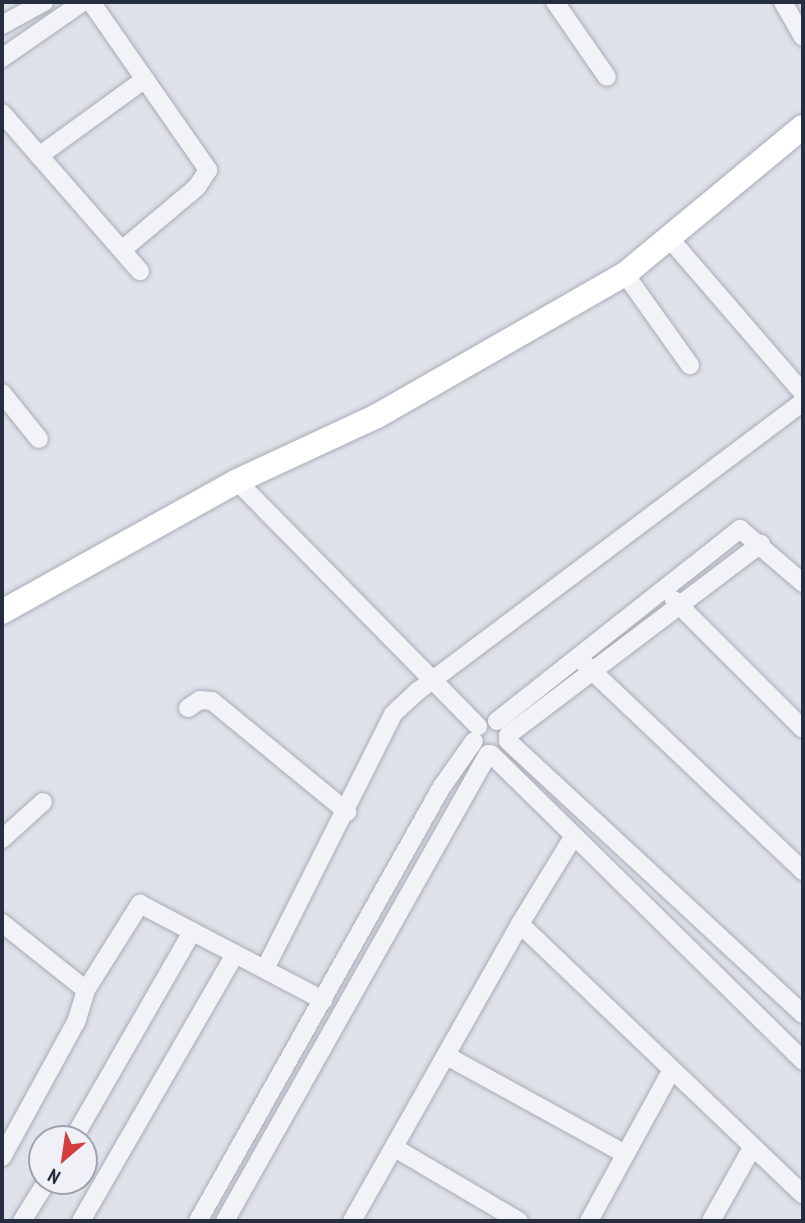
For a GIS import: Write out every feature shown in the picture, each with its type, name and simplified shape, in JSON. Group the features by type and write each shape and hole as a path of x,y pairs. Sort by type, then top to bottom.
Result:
{"street":[{"path":"2,25 44,2"},
{"path":"2,58 83,2"},
{"path":"91,2 208,170 197,187 122,250"},
{"path":"555,2 607,77"},
{"path":"783,2 803,37"},
{"path":"39,156 145,79"},
{"path":"2,113 140,271"},
{"path":"2,612 237,481 377,416 625,274 803,127"},
{"path":"670,239 803,393"},
{"path":"625,274 690,365"},
{"path":"2,393 38,439"},
{"path":"265,969 347,812 383,727 430,682 803,402"},
{"path":"237,481 430,682 476,733 489,754 572,839 803,1062"},
{"path":"225,1221 489,754 502,750 504,732 578,657 665,592 740,529 761,544 803,583"},
{"path":"476,733 504,732 682,608 761,544"},
{"path":"665,592 803,729"},
{"path":"612,630 626,645"},
{"path":"578,657 803,871"},
{"path":"188,708 200,700 212,701 347,812"},
{"path":"504,732 800,1005"},
{"path":"198,1221 441,788 476,733"},
{"path":"2,839 43,802"},
{"path":"352,1221 520,924 572,839"},
{"path":"2,1157 76,1022 86,990 137,906 146,905 323,1000"},
{"path":"2,923 86,990"},
{"path":"520,924 671,1071 803,1194"},
{"path":"81,1125 192,932"},
{"path":"81,1221 235,954"},
{"path":"447,1056 625,1154"},
{"path":"589,1221 671,1071"},
{"path":"395,1148 519,1221"},
{"path":"711,1221 752,1148"},
{"path":"22,1221 38,1195"}]}
